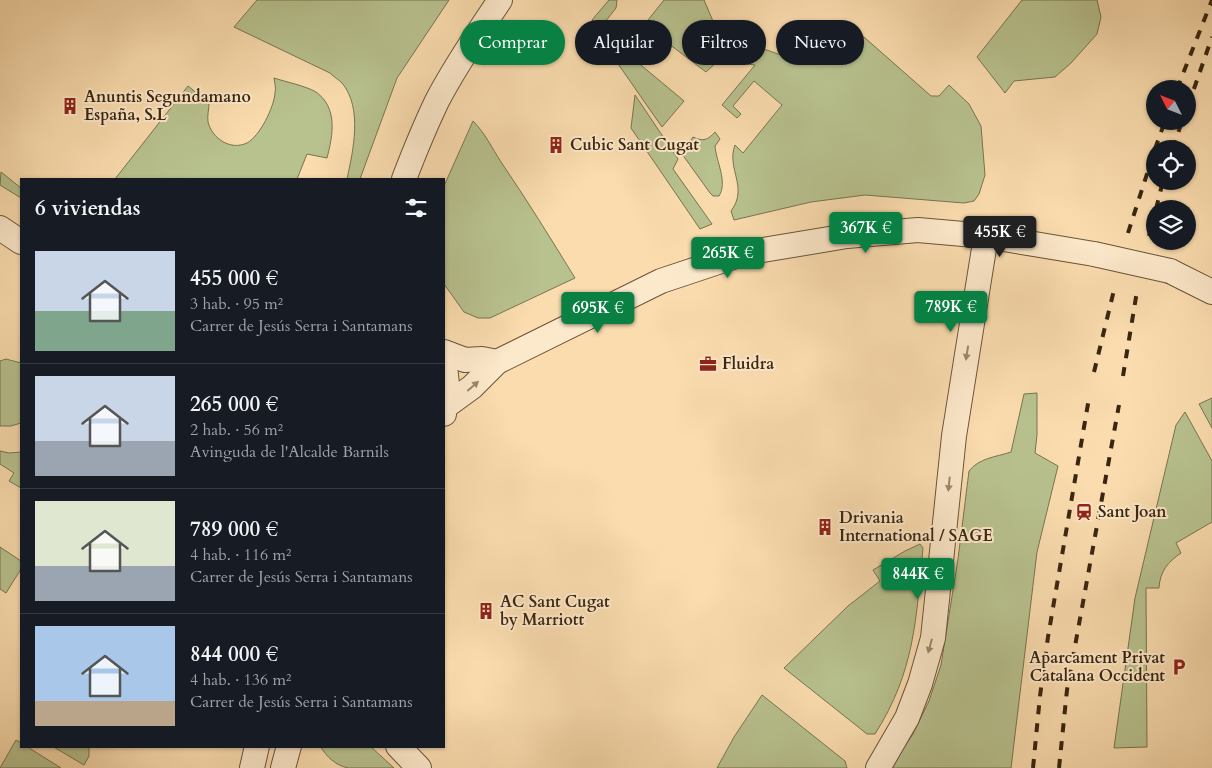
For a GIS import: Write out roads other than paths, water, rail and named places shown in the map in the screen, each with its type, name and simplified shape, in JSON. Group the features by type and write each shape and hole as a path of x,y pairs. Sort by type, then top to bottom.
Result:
{"street":[{"path":"404,178 438,99 468,47 500,0"},
{"path":"0,228 20,241"},
{"path":"445,410 472,387 496,362 661,281 745,253 847,236 918,230 986,236 1094,254 1170,271 1212,292"},
{"path":"878,768 907,718 920,684 932,638 954,436 986,236"},
{"path":"445,352 466,360 482,359 496,362"},
{"path":"445,367 447,384 445,410"},
{"path":"252,768 257,748"},
{"path":"283,768 288,748"},
{"path":"400,748 419,768"}],"railway":[{"path":"1181,80 1212,0"},
{"path":"1196,83 1212,37"},
{"path":"1158,140 1162,130"},
{"path":"1176,140 1179,130"},
{"path":"1128,233 1146,177"},
{"path":"1158,200 1161,190"},
{"path":"1094,372 1115,286"},
{"path":"1123,376 1137,291"},
{"path":"1033,768 1048,637 1089,398"},
{"path":"1059,768 1067,690 1119,405"}],"place":[{"name":"Anuntis Segundamano España, S.L","path":"70,106"},
{"name":"Cubic Sant Cugat","path":"556,145"},
{"name":"Fluidra","path":"708,364"},
{"name":"Sant Joan","path":"1084,512"},
{"name":"Drivania International / SAGE","path":"825,527"},
{"name":"AC Sant Cugat by Marriott","path":"486,611"},
{"name":"Aparcament Privat Catalana Occident","path":"1179,667"}]}
